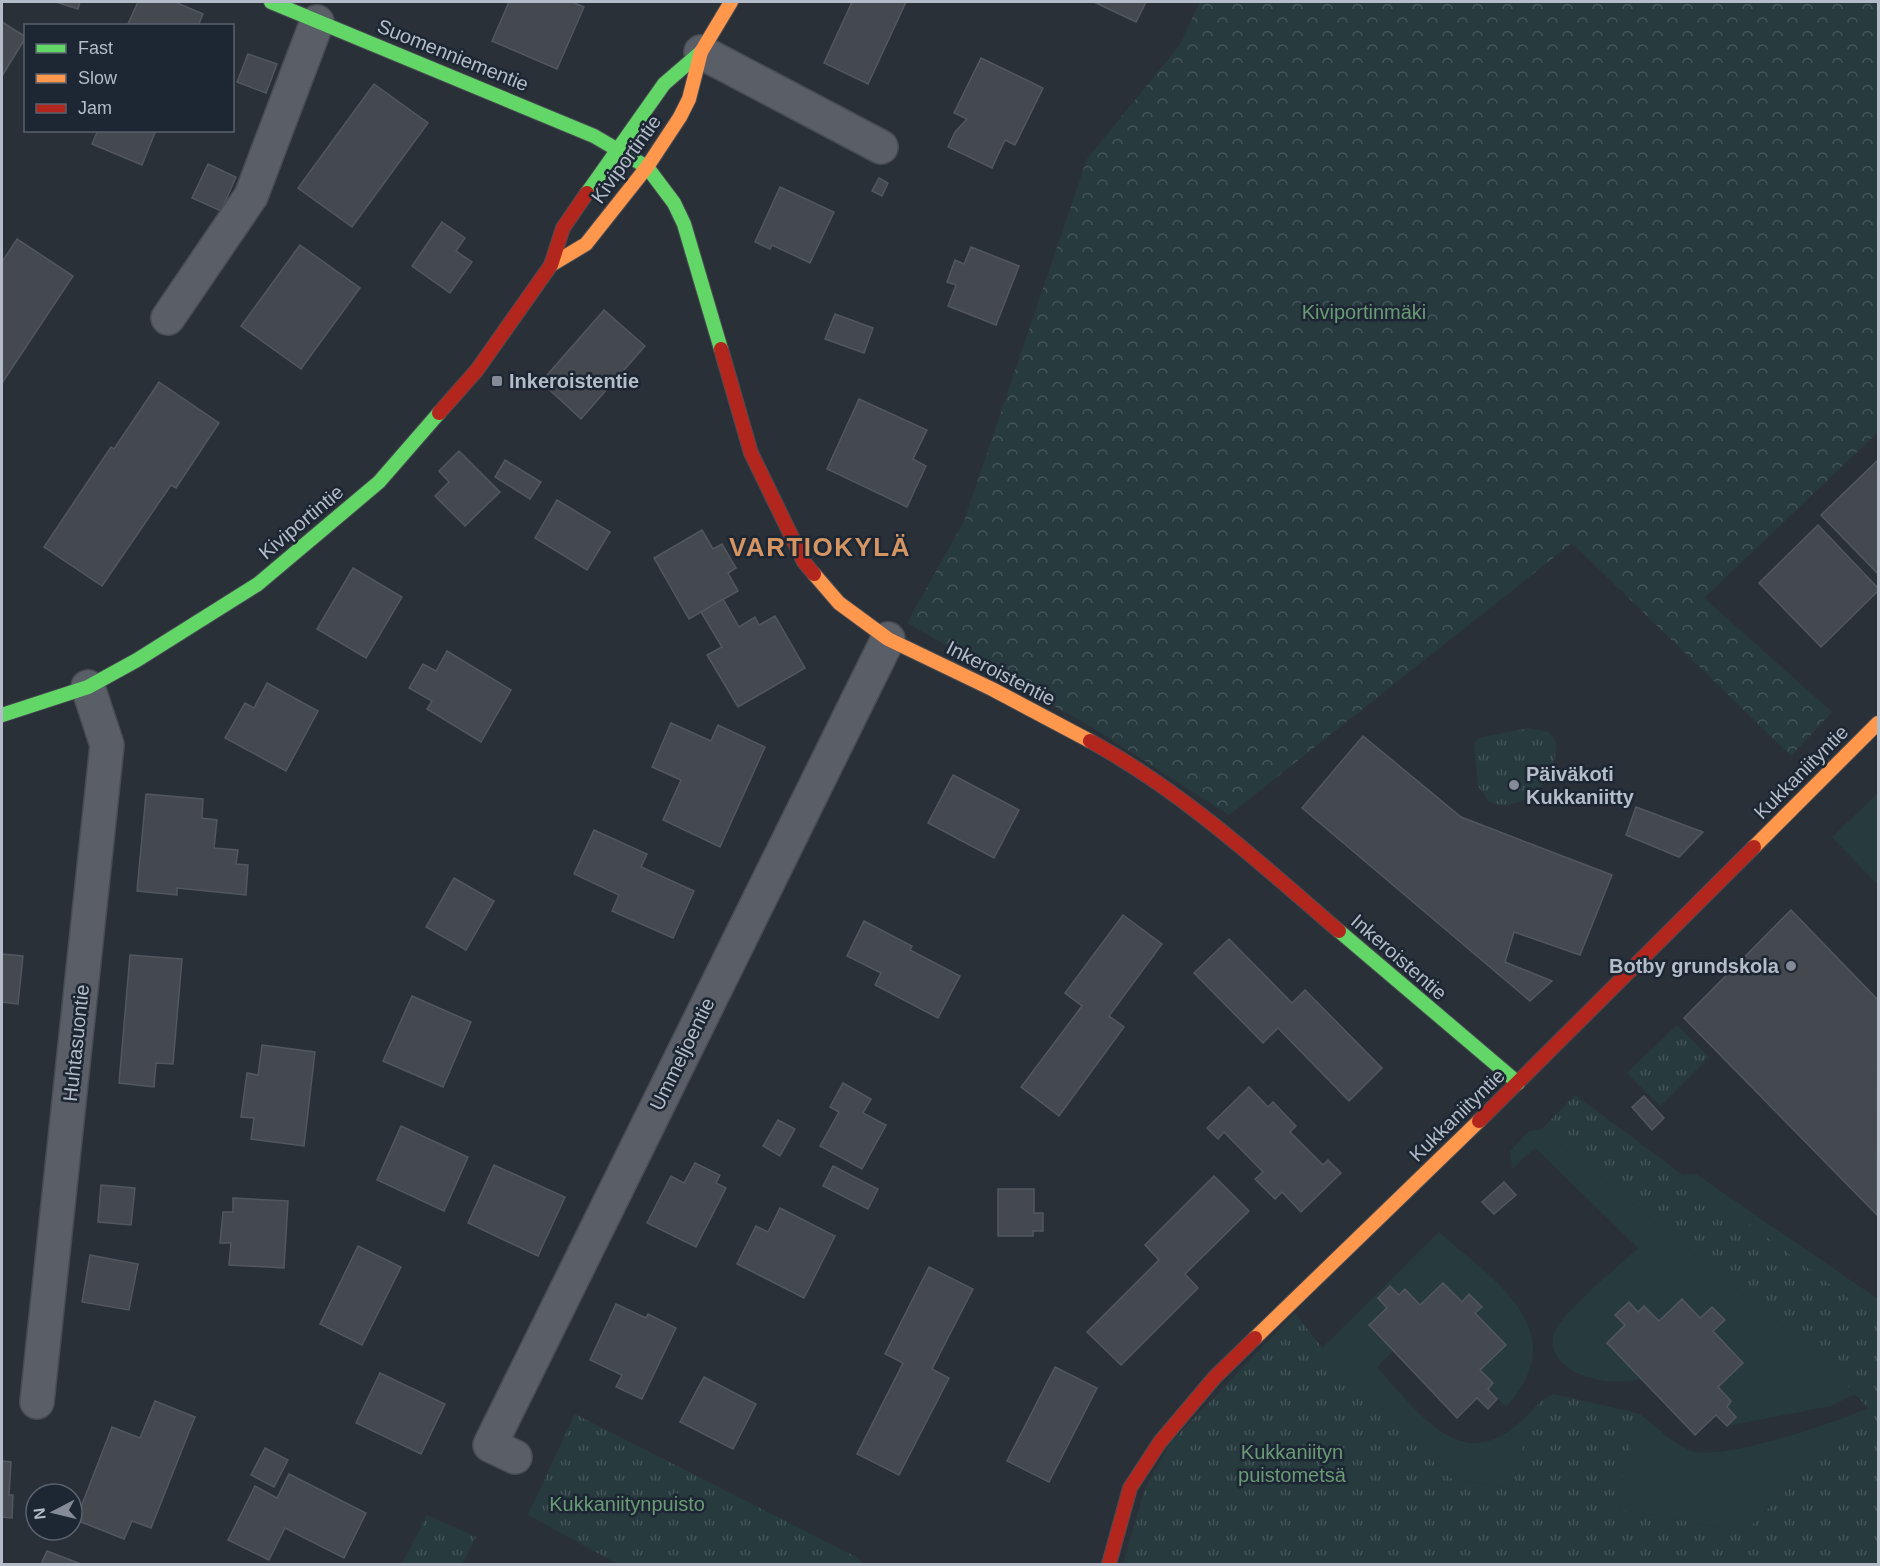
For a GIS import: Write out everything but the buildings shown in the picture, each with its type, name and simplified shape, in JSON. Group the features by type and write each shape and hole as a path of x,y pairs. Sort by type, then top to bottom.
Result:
{"street":[{"name":"Suomenniementie","path":"271,2 537,110 594,136 647,167"},
{"name":"Kiviportintie","path":"551,265 586,244 647,167 689,99 701,52 731,2"},
{"path":"168,318 251,196 317,22"},
{"path":"701,52 881,147"},
{"name":"Kiviportintie","path":"2,715 88,687 137,660 258,584 379,482 477,370 551,265 563,228 663,84 701,52"},
{"name":"Inkeroistentie","path":"647,167 674,203 684,224 751,453 804,562 839,603 888,639 1013,700 1104,749 1164,787 1222,831 1518,1083"},
{"name":"Ummeljoentie","path":"515,1457 490,1445 888,639"},
{"name":"Huhtasuontie","path":"38,1402 107,745 88,687"},
{"name":"Kukkaniityntie","path":"1109,1564 1130,1488 1160,1442 1208,1385 1518,1083 1878,723"}],"green space":[{"name":"Kiviportinmäki","path":"1200,2 1878,2 1878,432 1704,598 1832,712 1791,756 1572,543 1229,815 1095,729 907,623 964,521 1087,159 1179,46"},
{"path":"1529,728 1549,732 1556,743 1552,769 1537,790 1527,798 1503,805 1489,802 1478,786 1474,743 1479,738"},
{"path":"1878,793 1878,885 1832,837"},
{"path":"1677,1025 1709,1057 1660,1106 1627,1073"},
{"name":"Kukkaniityn puistometsä","path":"1575,1095 1878,1320 1878,1564 1123,1564 1144,1491 1170,1443 1295,1313 1322,1348 1450,1478 1511,1489 1534,1408 1545,1398 1554,1394 1640,1414 1614,1508 1745,1532 1868,1408 1818,1355 1542,1129"},
{"path":"1542,1129 1818,1355 1855,1394 1831,1406 1727,1426 1736,1417 1727,1407 1731,1401 1718,1387 1743,1363 1713,1331 1724,1320 1700,1318 1682,1299 1659,1321 1645,1306 1638,1312 1629,1302 1616,1315 1625,1325 1642,1379 1614,1381 1596,1379 1578,1374 1566,1366 1559,1359 1552,1345 1559,1324 1579,1302 1638,1248 1535,1148 1512,1169 1510,1151 1529,1131"},
{"path":"1696,1174 1878,1299 1878,1341 1674,1175"},
{"path":"1439,1232 1483,1269 1519,1309 1530,1331 1533,1354 1525,1379 1506,1407 1488,1385 1480,1364 1475,1313 1482,1307 1469,1295 1462,1302 1443,1283 1420,1305 1406,1290 1399,1295 1390,1286 1378,1297 1387,1308 1369,1325 1393,1351 1377,1367 1430,1423 1448,1436 1468,1442 1488,1441 1510,1430 1534,1408 1511,1489 1450,1478 1322,1348"},
{"path":"1868,1408 1745,1532 1614,1508 1640,1414 1683,1447 1704,1453 1725,1451 1778,1439"},
{"name":"Kukkaniitynpuisto","path":"575,1414 858,1558 863,1564 618,1564 528,1515"},
{"path":"427,1515 476,1537 462,1564 402,1564"}],"traffic: fast":[{"path":"271,2 594,136 647,167 674,203 684,224 721,349"},
{"path":"587,193 664,84 701,52"},
{"path":"2,715 88,687 137,660 258,584 379,482 439,413"},
{"path":"1339,931 1518,1083"}],"traffic: slow":[{"path":"551,265 586,244 647,167 680,117 689,99 701,52 731,2"},
{"path":"814,574 839,603 888,639 992,689 1090,741"},
{"path":"1754,847 1878,723"},
{"path":"1255,1338 1479,1121"}],"traffic: jam":[{"path":"439,413 477,370 551,265 563,228 587,193"},
{"path":"721,349 751,453 804,562 814,574"},
{"path":"1090,741 1157,782 1188,805 1250,854 1339,931"},
{"path":"1479,1121 1754,847"},
{"path":"1109,1564 1130,1488 1160,1442 1215,1377 1255,1338"}],"place":[{"name":"Inkeroistentie","path":"497,381"},
{"name":"Päiväkoti Kukkaniitty","path":"1514,785"},
{"name":"Botby grundskola","path":"1791,966"}],"district":[{"name":"VARTIOKYLÄ","path":"820,547"}]}
